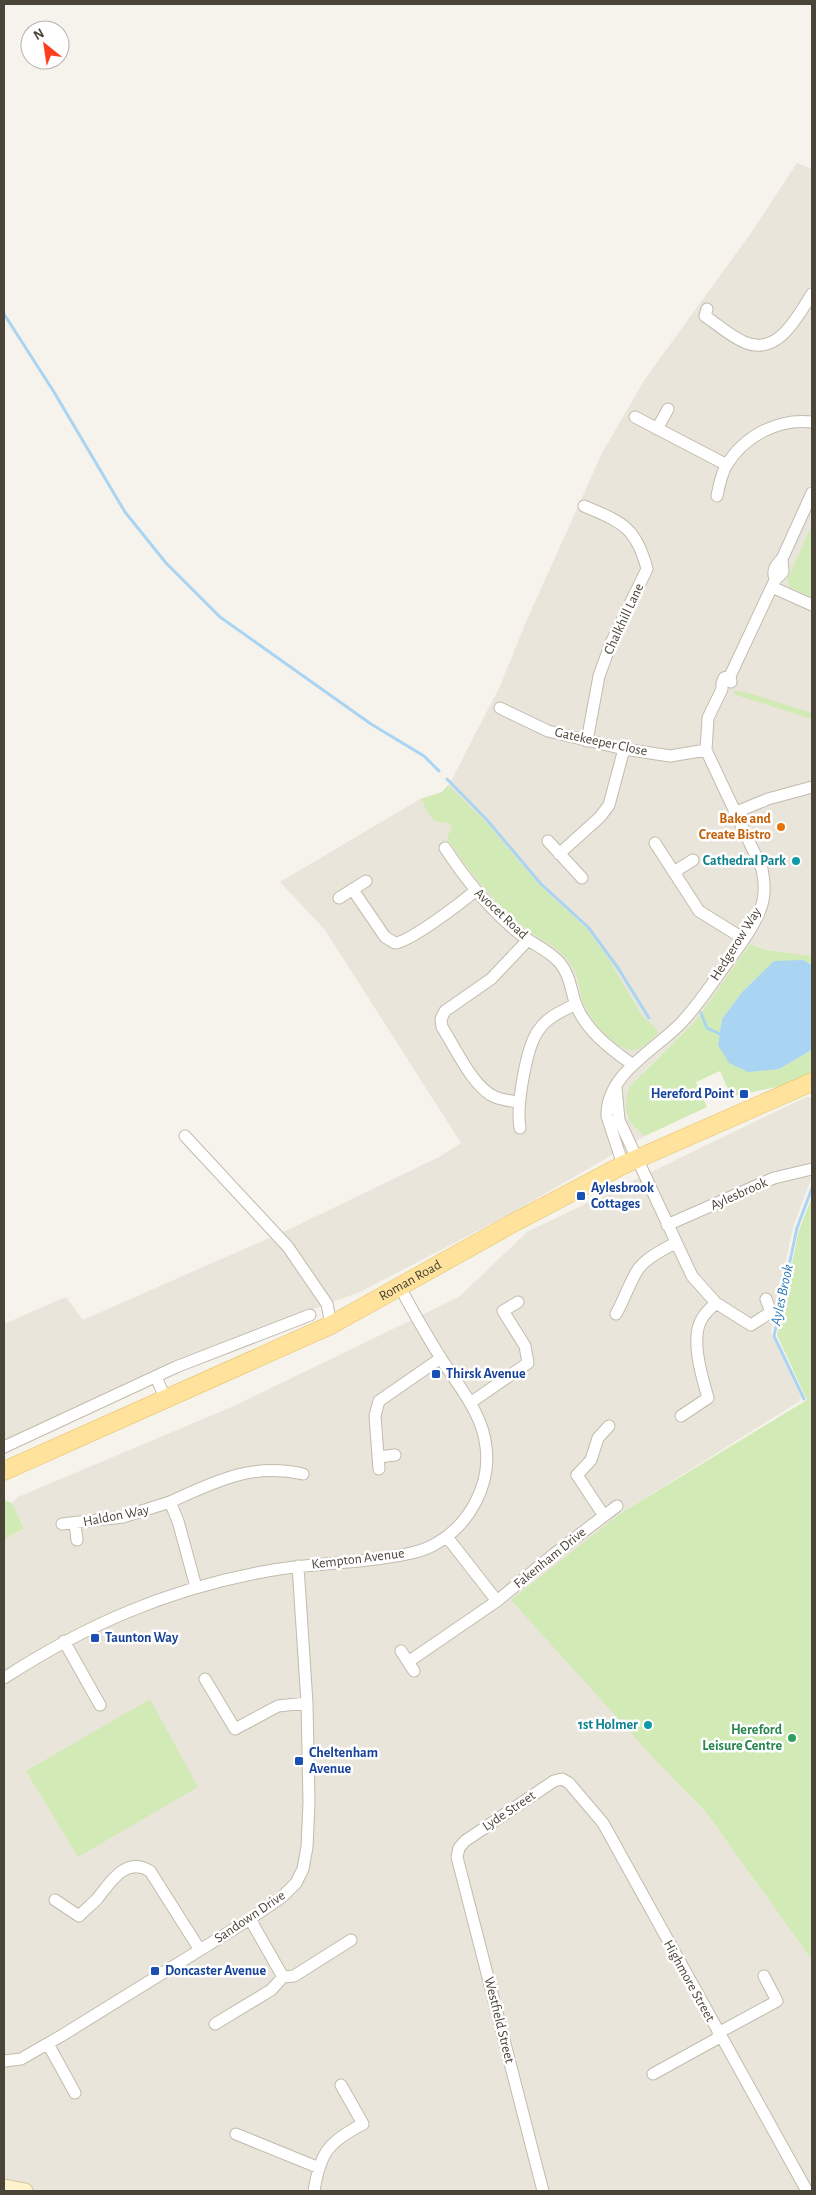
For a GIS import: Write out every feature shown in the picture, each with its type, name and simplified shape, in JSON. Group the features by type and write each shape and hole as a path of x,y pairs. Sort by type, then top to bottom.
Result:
{"main road":[{"name":"Roman Road","path":"4,1471 331,1325 515,1222 631,1161 812,1082"}],"street":[{"path":"707,309 705,316 743,342 761,345 775,342 784,335 812,294"},
{"path":"657,429 668,409"},
{"path":"635,417 727,465"},
{"path":"717,496 727,465 745,444 772,426 795,421 812,422"},
{"name":"Hedgerow Way","path":"631,1161 607,1116 608,1102 624,1075 633,1065 677,1027 691,1012 744,939 760,910 765,890 764,880 756,857 706,750 708,718 722,689 724,678 730,676 774,583 783,572 782,559 812,493"},
{"name":"Chalkhill Lane","path":"584,506 606,511 633,533 644,556 647,568 611,643 602,669 586,741"},
{"path":"774,583 812,605"},
{"name":"Gatekeeper Close","path":"500,708 548,731 624,750 670,756 706,750"},
{"path":"559,854 600,817 609,805 624,750"},
{"path":"734,813 768,799 812,787"},
{"path":"548,841 582,878"},
{"path":"654,843 699,911 744,939"},
{"name":"Avocet Road","path":"445,848 475,891 528,940 547,950 565,969 576,1004 592,1031 610,1048 633,1065"},
{"path":"674,872 693,860"},
{"path":"339,898 366,882"},
{"path":"353,890 385,937 395,943 405,940 450,911 475,891"},
{"path":"518,1102 496,1098 485,1091 476,1081 442,1026 441,1019 445,1011 490,979 528,940"},
{"path":"520,1128 518,1102 532,1044 538,1031 547,1020 576,1004"},
{"path":"616,1088 619,1120 631,1161 692,1276 716,1303 751,1326 771,1312 766,1299"},
{"path":"185,1136 288,1247 327,1304 331,1325"},
{"name":"Aylesbrook","path":"667,1226 774,1178 812,1169"},
{"path":"616,1314 627,1295 637,1270 646,1261 675,1243"},
{"name":"Kempton Avenue","path":"4,1678 64,1641 113,1616 196,1588 232,1578 298,1566 358,1562 406,1555 422,1550 447,1537 468,1514 486,1475 487,1462 484,1432 470,1403 441,1358 400,1287"},
{"path":"470,1403 528,1363 525,1346 503,1311 518,1302"},
{"path":"681,1416 708,1398 699,1366 697,1339 702,1318 716,1303"},
{"path":"4,1447 156,1377 310,1315"},
{"path":"378,1469 375,1416 379,1401 441,1358"},
{"path":"156,1377 166,1400"},
{"path":"604,1516 577,1475 592,1460 598,1438 609,1426"},
{"path":"378,1456 395,1455"},
{"name":"Haldon Way","path":"62,1524 123,1517 170,1502 208,1483 230,1476 281,1470 303,1474"},
{"path":"170,1502 178,1521 196,1588"},
{"name":"Fakenham Drive","path":"401,1651 411,1666 617,1506"},
{"path":"75,1524 77,1540"},
{"path":"447,1537 497,1601"},
{"name":"Sandown Drive","path":"4,2061 21,2059 48,2044 250,1919 282,1897 296,1883 303,1869 307,1847 308,1802 307,1703 298,1566"},
{"path":"64,1641 100,1705"},
{"path":"206,1678 235,1729 278,1706 307,1703"},
{"name":"Lyde Street","path":"458,1848 465,1841 546,1786 562,1779"},
{"name":"Highmore Street","path":"562,1779 569,1783 603,1823 807,2191"},
{"name":"Westfield Street","path":"458,1848 457,1857 543,2191"},
{"path":"56,1900 79,1916 98,1898 106,1884 123,1871 134,1866 142,1866 150,1871 200,1950"},
{"path":"250,1919 284,1977"},
{"path":"216,2024 271,1990 284,1977 294,1976 351,1940"},
{"path":"653,2074 777,2001 764,1976"},
{"path":"48,2044 76,2093"},
{"path":"314,2191 318,2167 325,2153 338,2139 363,2124 341,2085"},
{"path":"236,2134 318,2167"},
{"path":"4,2187 25,2191"}],"shaded area":[{"name":"Hereford Point","path":"797,163 812,169 812,956 766,950 750,944 696,1020 643,1072 636,1129 645,1136 508,1215 360,1292 287,1319 4,1442 4,1324 66,1297 83,1320 294,1227 439,1157 461,1143 325,930 280,882 420,799 442,792 450,783 500,686 526,622 602,453 645,379 751,233"},
{"path":"812,505 812,514 797,548 793,546"},
{"path":"806,1097 812,1097 812,1177 793,1227 771,1333 801,1397 800,1401 621,1513 659,1764 705,1811 812,1960 812,2191 4,2191 4,1539 24,1529 12,1503 18,1497 234,1406 459,1297 527,1232"}],"green space":[{"path":"812,525 812,597 790,587 787,580"},
{"path":"735,691 746,692 812,713 812,723 811,719 733,694"},
{"path":"448,785 486,822 539,885 586,928 608,958 642,1016 654,1026 658,1033 648,1043 640,1048 631,1050 619,1045 606,1035 586,1009 576,975 567,959 556,948 531,933 504,909 466,866 450,842 447,843 448,835 452,829 448,822 443,823 434,820 421,799 442,792"},
{"path":"750,944 766,950 812,956 812,965 803,960 755,979 743,991 722,1019 718,1045 779,1069 812,1048 812,1073 785,1085 748,1093 747,1090 732,1098 720,1071 696,1082 707,1107 645,1136 633,1125 627,1114 626,1108 630,1086 696,1020"},
{"path":"812,1197 812,1960 705,1811 659,1764 511,1600 621,1513 807,1400 777,1335 799,1230"},
{"path":"4,1500 12,1503 24,1529 4,1539"},
{"path":"150,1699 198,1787 78,1857 26,1771"}],"water":[{"path":"803,960 812,965 812,1048 810,1051 779,1069 748,1072 729,1063 718,1045 722,1019 743,991 774,961"}],"waterway":[{"path":"4,314 54,392 125,512 166,563 220,617 371,724 424,756 439,771"},
{"path":"447,779 487,820 541,884 588,927 618,968 649,1018"},
{"path":"701,1013 707,1028 720,1034"},
{"name":"Ayles Brook","path":"804,1399 774,1336 797,1228 812,1188"}],"place":[{"name":"Bake and Create Bistro","path":"781,827"},
{"name":"Cathedral Park","path":"796,861"},
{"name":"Hereford Point","path":"744,1094"},
{"name":"Aylesbrook Cottages","path":"581,1196"},
{"name":"Thirsk Avenue","path":"436,1374"},
{"name":"Taunton Way","path":"95,1638"},
{"name":"1st Holmer","path":"648,1725"},
{"name":"Hereford Leisure Centre","path":"792,1738"},
{"name":"Cheltenham Avenue","path":"299,1761"},
{"name":"Doncaster Avenue","path":"155,1971"}]}
